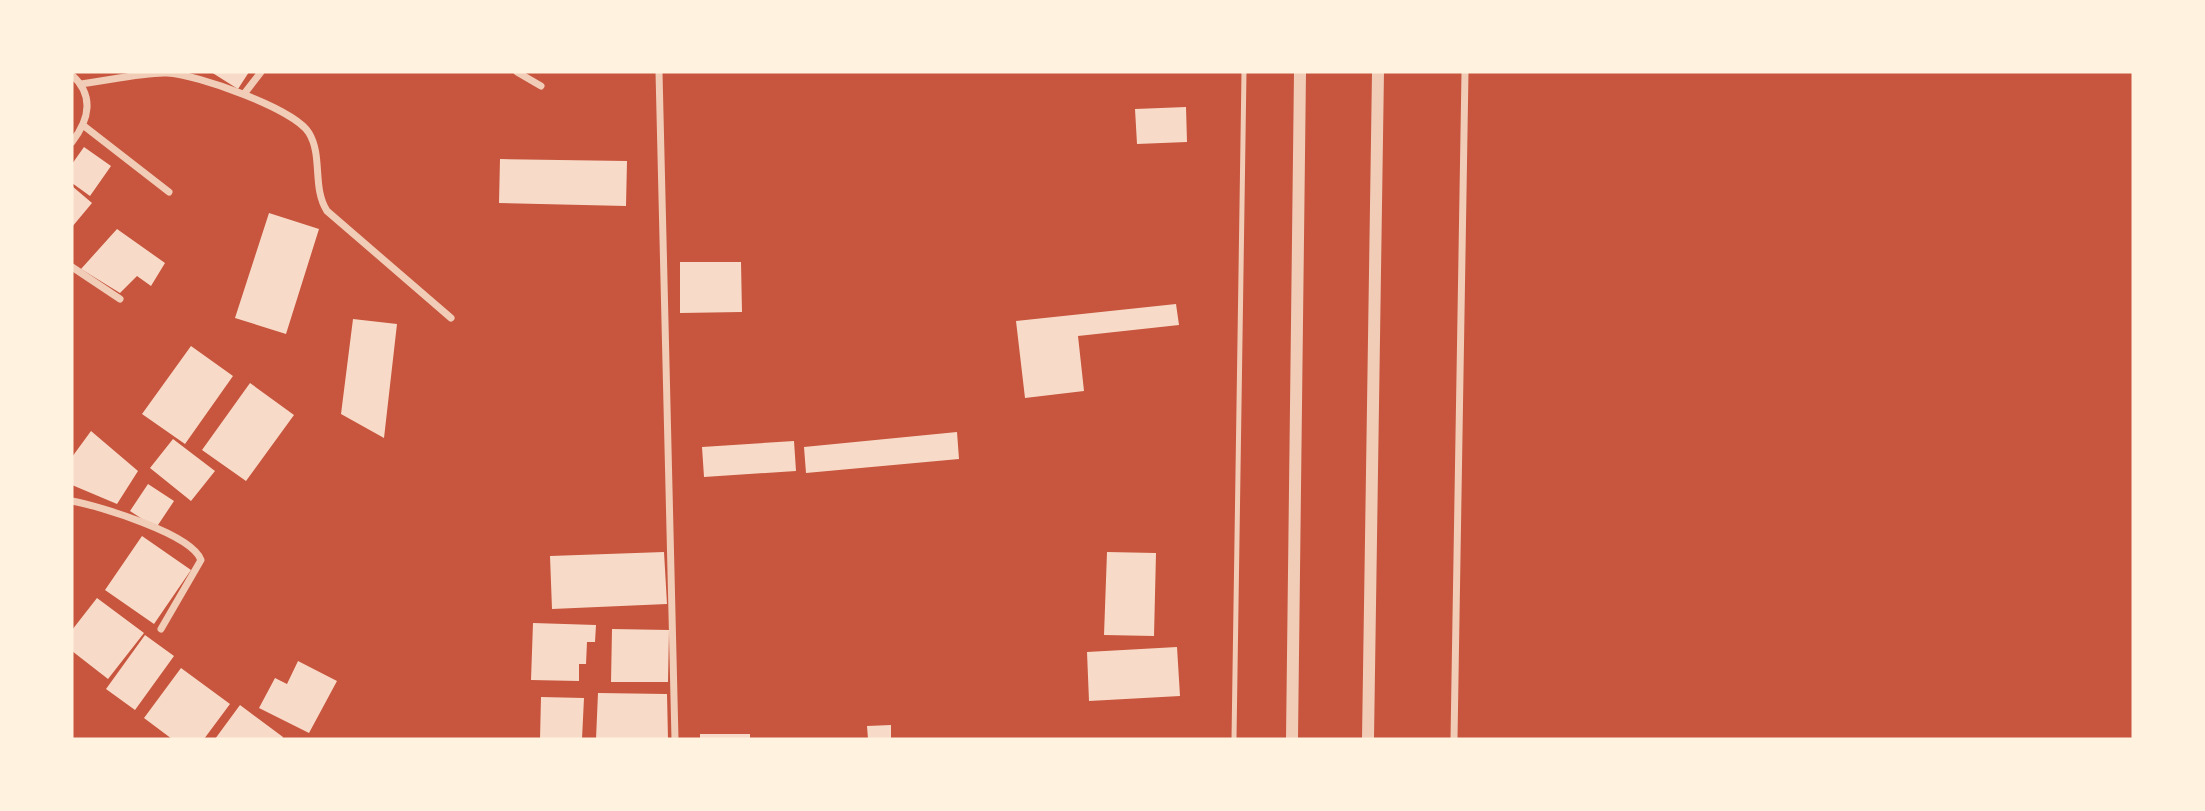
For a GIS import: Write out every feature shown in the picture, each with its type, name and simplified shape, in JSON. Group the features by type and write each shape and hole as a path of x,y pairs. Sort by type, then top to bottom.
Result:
{"street":[{"path":"244,94 261,72"},
{"path":"517,72 541,86"},
{"path":"659,72 674,739"},
{"path":"1292,739 1300,72"},
{"path":"1368,739 1378,72"},
{"path":"1454,739 1465,72"},
{"path":"81,84 167,73 244,94 300,122 313,141 321,202 327,211 451,318"},
{"path":"72,75 81,84 86,96 84,126 72,142"},
{"path":"84,126 169,191"},
{"path":"72,267 120,299"},
{"path":"72,501 113,510 187,543 198,552 201,561 161,629"}],"lane":[{"path":"1234,739 1244,72"}],"building":[{"path":"211,72 249,72 238,89"},
{"path":"1186,107 1187,142 1137,144 1135,109"},
{"path":"84,147 111,166 90,196 72,183 72,164"},
{"path":"500,159 627,161 626,206 499,203"},
{"path":"72,186 92,203 72,227"},
{"path":"269,213 319,229 286,334 235,318"},
{"path":"117,229 165,263 151,286 137,276 120,293 81,269"},
{"path":"680,262 741,262 742,312 680,313"},
{"path":"1176,304 1179,325 1078,336 1084,391 1025,398 1016,321"},
{"path":"353,319 397,324 384,438 341,414"},
{"path":"191,346 233,376 185,444 142,414"},
{"path":"250,383 294,415 246,481 202,450"},
{"path":"91,431 138,471 117,504 72,485 72,457"},
{"path":"957,432 959,459 806,473 804,447"},
{"path":"173,439 215,471 191,501 150,468"},
{"path":"794,441 796,471 704,477 702,447"},
{"path":"148,484 174,501 156,528 130,511"},
{"path":"142,536 191,570 154,624 105,590"},
{"path":"664,552 667,604 552,609 550,556"},
{"path":"1107,552 1156,553 1154,636 1104,635"},
{"path":"97,598 144,633 108,679 72,651 72,630"},
{"path":"533,623 596,625 595,642 587,642 586,664 579,664 579,681 531,680"},
{"path":"612,629 669,630 668,682 611,682"},
{"path":"145,635 174,656 135,710 106,689"},
{"path":"1177,647 1180,696 1089,701 1087,652"},
{"path":"298,661 337,681 309,733 259,708 275,678 287,684"},
{"path":"181,668 230,704 204,739 172,739 144,718"},
{"path":"598,693 667,694 668,739 596,739"},
{"path":"541,697 584,698 582,739 540,739"},
{"path":"240,705 283,737 282,739 215,739"},
{"path":"891,725 891,739 868,739 867,726"},
{"path":"700,734 750,734 750,739 700,739"}]}
